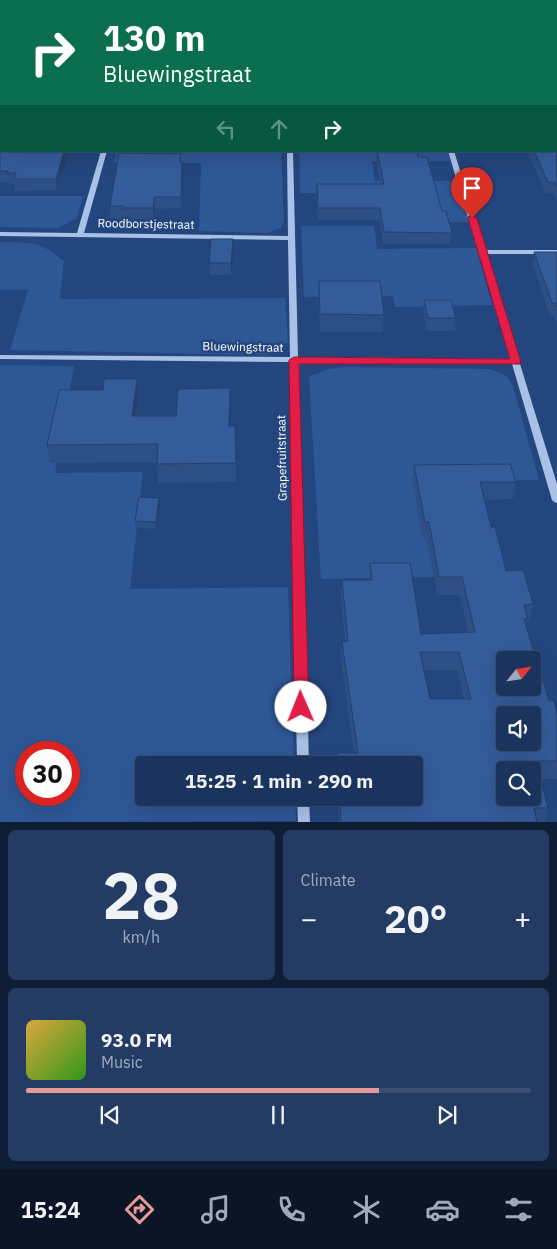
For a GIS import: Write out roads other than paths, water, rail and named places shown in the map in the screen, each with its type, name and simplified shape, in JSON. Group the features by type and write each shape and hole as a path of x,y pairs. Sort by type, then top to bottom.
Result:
{"street":[{"path":"80,234 104,152"},
{"name":"Grapefruitstraat","path":"290,152 303,756"},
{"path":"451,152 557,500"},
{"name":"Roodborstjestraat","path":"0,234 292,238"},
{"path":"482,252 557,252"},
{"name":"Bluewingstraat","path":"0,356 516,362"},
{"path":"303,806 304,822"}]}
